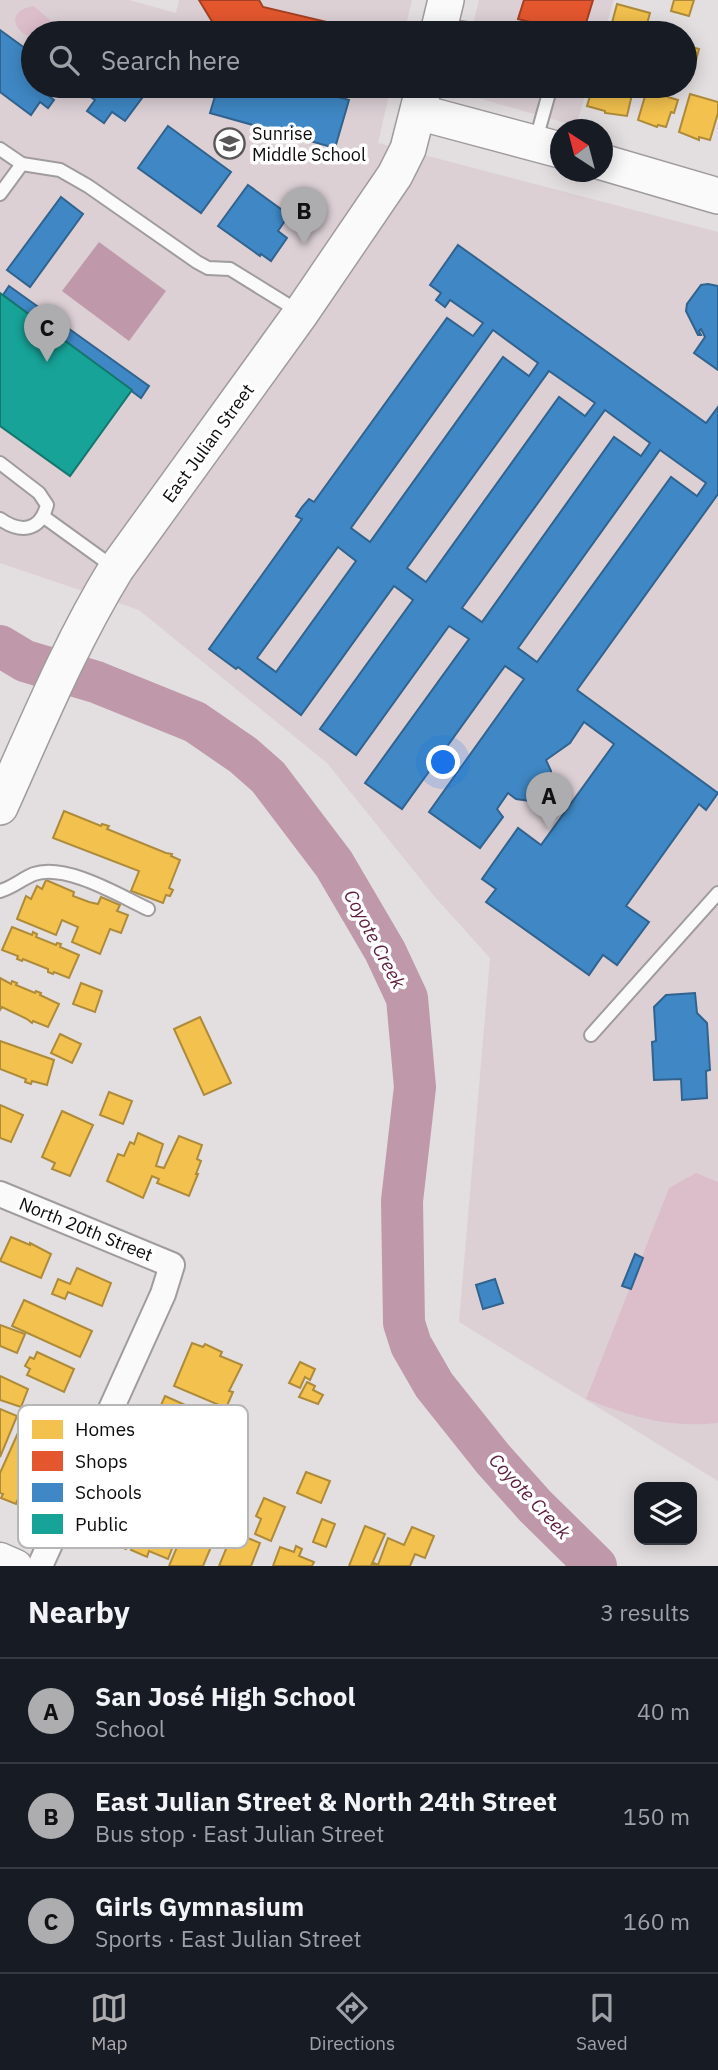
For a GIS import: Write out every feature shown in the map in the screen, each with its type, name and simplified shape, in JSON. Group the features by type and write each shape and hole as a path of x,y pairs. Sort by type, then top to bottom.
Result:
{"main road":[{"path":"421,99 547,147"},
{"name":"East Julian Street","path":"0,807 97,599 396,175 408,149 421,99"},
{"path":"613,165 718,196"}],"street":[{"name":"North 20th Street","path":"0,1194 172,1265 163,1294 113,1405"},
{"name":"North 20th Street","path":"40,1566 48,1548"},
{"path":"0,1559 16,1566"}],"lane":[{"path":"547,147 550,98"},
{"path":"0,149 22,164 60,170 88,186 197,262 208,268 230,270 301,313"},
{"path":"0,194 22,164"},
{"path":"0,463 39,493 47,505 44,517 29,528 12,528 0,519"},
{"path":"44,517 116,569"},
{"path":"0,891 14,887 34,874 55,872 80,878 148,909"},
{"path":"591,1035 718,893"}],"shaded area":[{"path":"0,0 129,0 176,13 179,0 412,0 407,21 21,21 21,98 388,98 378,143 718,232 718,1481 459,1322 490,958 435,897 327,763 139,610 0,563"},
{"path":"479,0 614,0 608,21 474,21"},
{"path":"34,6 51,21 21,21 21,32 15,21 19,12"},
{"path":"478,98 584,98 578,119 552,119"},
{"path":"99,242 166,291 129,341 62,291"},
{"path":"696,1173 718,1182 718,1423 682,1424 650,1420 586,1399 669,1188"}],"building: Homes":[{"path":"674,0 694,0 689,16 671,11"},
{"path":"617,4 650,13 648,21 613,21"},
{"path":"697,96 718,102 718,113 710,140 699,137 699,140 679,132 689,98"},
{"path":"589,98 631,98 627,116 605,113 587,106"},
{"path":"644,98 678,100 666,127 657,127 638,120"},
{"path":"64,811 101,826 109,826 107,829 172,854 171,856 180,860 169,888 173,890 170,896 166,895 163,903 131,891 139,871 53,838"},
{"path":"46,880 89,902 98,904 101,897 120,905 117,911 128,915 121,933 110,929 100,954 72,942 78,927 62,920 56,935 17,919 26,896 31,899 37,886 42,889"},
{"path":"12,927 32,935 33,932 37,934 36,937 56,945 61,944 60,947 79,955 69,978 48,972 48,969 17,959 18,956 2,950"},
{"path":"0,978 41,993 40,995 59,1004 48,1027 33,1021 32,1023 2,1007 0,1010"},
{"path":"81,983 102,991 95,1012 73,1004"},
{"path":"200,1017 231,1083 204,1095 174,1029"},
{"path":"60,1034 81,1044 72,1063 51,1053"},
{"path":"0,1041 54,1060 47,1085 25,1082 26,1079 0,1069"},
{"path":"109,1092 132,1101 123,1124 100,1115"},
{"path":"0,1105 23,1115 11,1142 0,1138"},
{"path":"62,1111 93,1125 70,1176 52,1169 55,1163 42,1157"},
{"path":"138,1133 163,1144 156,1166 164,1168 179,1136 202,1145 197,1159 201,1161 198,1174 189,1196 157,1183 159,1179 152,1176 143,1198 107,1181 118,1154 124,1156 130,1142 134,1144"},
{"path":"11,1237 51,1254 41,1278 0,1261"},
{"path":"77,1268 111,1283 102,1306 68,1292 65,1299 52,1294 58,1279 70,1284"},
{"path":"24,1300 92,1331 80,1357 12,1326"},
{"path":"0,1325 25,1334 17,1353 0,1346"},
{"path":"192,1343 203,1347 205,1344 222,1352 220,1356 242,1365 229,1391 233,1392 227,1405 219,1405 174,1386"},
{"path":"37,1352 74,1369 64,1392 27,1375 30,1369 25,1366 30,1357 34,1359"},
{"path":"300,1362 315,1369 310,1380 305,1377 300,1388 289,1383"},
{"path":"0,1376 28,1389 22,1405 0,1400"},
{"path":"307,1382 315,1386 313,1390 323,1395 318,1404 299,1397"},
{"path":"165,1396 185,1405 161,1405"},
{"path":"0,1409 17,1416 0,1457"},
{"path":"18,1433 16,1504 1,1498 3,1494 0,1493 0,1473"},
{"path":"306,1472 330,1481 321,1503 297,1493"},
{"path":"264,1498 285,1507 271,1541 255,1534 261,1519 256,1516"},
{"path":"322,1519 335,1524 326,1547 313,1542"},
{"path":"365,1526 385,1534 371,1566 349,1566"},
{"path":"412,1527 434,1536 425,1558 415,1554 410,1566 373,1566 374,1563 378,1565 388,1538 404,1545"},
{"path":"248,1538 260,1543 251,1566 219,1566 226,1548 248,1548"},
{"path":"296,1546 302,1549 299,1556 314,1562 312,1566 273,1566 280,1547 294,1552"},
{"path":"172,1548 168,1559 149,1551 147,1557 131,1550"},
{"path":"177,1548 211,1548 203,1566 169,1566"}],"building: Shops":[{"path":"199,0 259,0 263,7 322,21 212,21"},
{"path":"524,0 593,0 587,21 518,19"}],"building: Schools":[{"path":"0,30 21,45 21,98 54,100 48,108 40,102 31,115 0,92"},
{"path":"92,98 142,98 125,121 112,112 104,123 87,111 95,100"},
{"path":"214,98 349,100 335,148 210,113"},
{"path":"168,126 231,172 201,213 138,168"},
{"path":"248,185 289,215 278,231 287,238 271,261 218,226"},
{"path":"61,197 83,214 30,287 7,270"},
{"path":"458,245 706,423 718,407 718,494 577,690 718,793 706,810 699,804 626,906 649,922 617,965 603,955 589,975 486,902 496,889 482,879 518,828 541,845 614,744 584,722 570,743 546,760 551,771 550,784 542,795 530,801 516,799 508,793 497,809 503,817 480,848 429,812 524,679 505,666 402,809 365,783 469,639 449,626 356,755 320,729 413,600 394,586 301,715 238,667 236,669 209,649 302,519 296,516 302,507 309,499 314,502 447,318 473,336 483,323 450,300 445,307 436,300 441,293 430,285","holes":["493,330 538,363 529,376 503,357 370,542 351,528","549,371 595,403 585,416 559,397 426,582 407,568","605,410 650,443 641,456 614,437 482,622 462,608","660,450 706,483 697,496 671,477 537,662 518,648","338,547 356,561 276,672 257,658"]},
{"path":"701,285 718,286 718,370 694,353 705,337 701,329 701,335 698,335 686,311 687,304"},
{"path":"9,286 149,386 141,398 3,295"},
{"path":"695,993 697,1013 707,1023 710,1070 706,1071 707,1098 682,1100 681,1079 654,1080 654,1007 666,995"},
{"path":"635,1254 643,1258 631,1289 622,1286"},
{"path":"495,1279 503,1303 483,1309 476,1285"}],"building: Public":[{"path":"0,293 132,390 70,476 0,426"}],"waterway":[{"name":"Coyote Creek","path":"0,646 25,661 96,682 195,722 243,755 268,777 334,864 385,951 407,998 415,1087 402,1201 404,1323 411,1345 434,1385 493,1459 535,1506 596,1566"}],"place":[{"name":"Sunrise Middle School","path":"229,143"},
{"name":"East Julian Street & North 24th Street","path":"304,245"},
{"name":"Girls Gymnasium","path":"47,362"},
{"name":"San José High School","path":"549,830"}]}
